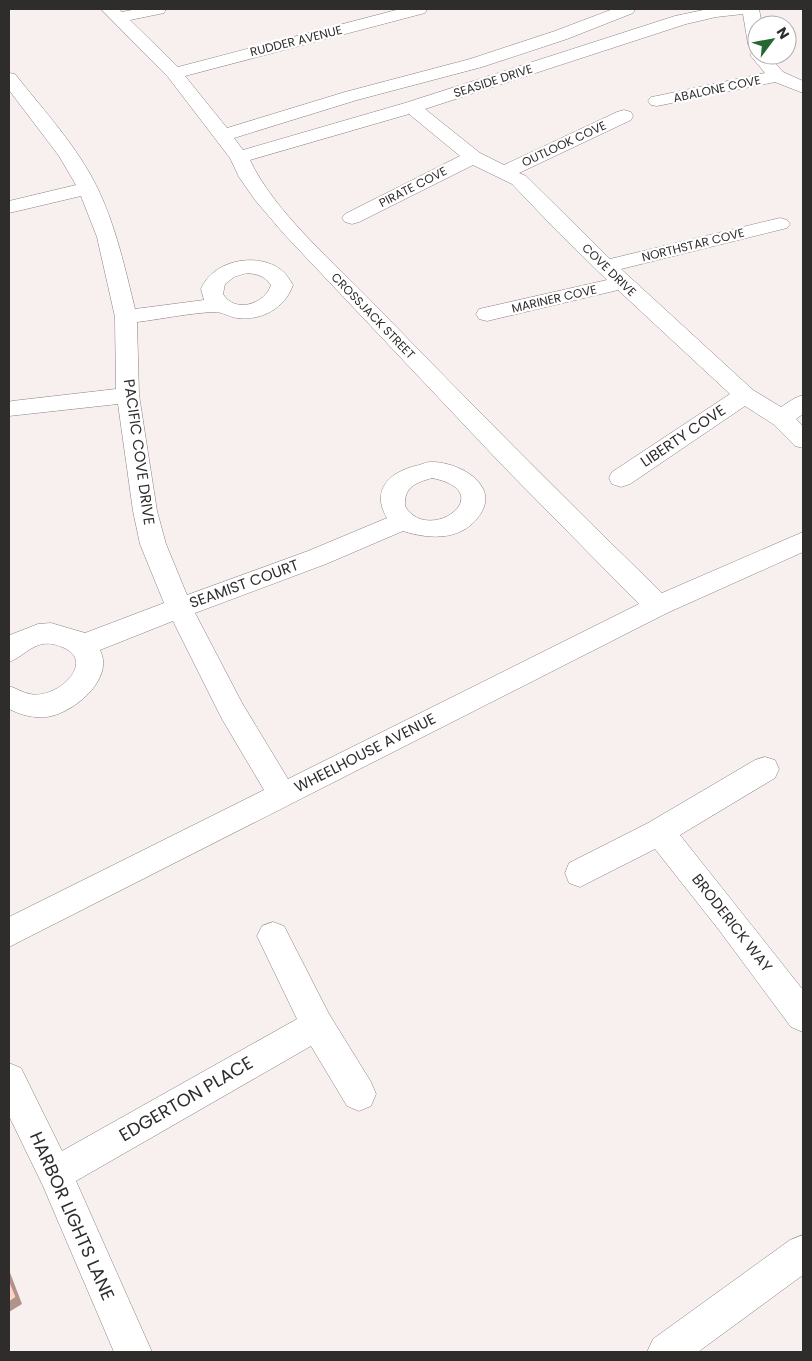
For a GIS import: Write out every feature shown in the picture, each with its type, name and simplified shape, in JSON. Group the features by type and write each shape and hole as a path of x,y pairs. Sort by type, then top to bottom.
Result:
{"street":[{"path":"114,14 158,9"},
{"name":"RUDDER AVENUE","path":"174,74 419,9"},
{"path":"222,136 351,96 476,63 561,35 627,9"},
{"name":"SEASIDE DRIVE","path":"238,157 412,107 681,20 716,12 750,9"},
{"name":"CROSSJACK STREET","path":"114,14 174,74 238,157 243,169 265,200 291,230 511,460 658,606"},
{"path":"768,65 777,76 803,88"},
{"name":"ABALONE COVE","path":"658,101 777,76"},
{"name":"PACIFIC COVE DRIVE","path":"9,78 68,154 88,188 107,237 126,317 128,395 147,519 156,553 179,608 232,711 282,795"},
{"name":"COVE DRIVE","path":"412,107 473,157 519,180 622,283 745,396 781,418 803,440"},
{"name":"OUTLOOK COVE","path":"503,173 624,116"},
{"name":"PIRATE COVE","path":"352,218 473,157"},
{"path":"9,207 88,188"},
{"name":"NORTHSTAR COVE","path":"607,266 780,224"},
{"name":"MARINER COVE","path":"487,314 622,283"},
{"path":"126,317 219,304"},
{"path":"10,407 128,395"},
{"name":"LIBERTY COVE","path":"621,478 745,396"},
{"path":"781,418 803,403"},
{"name":"SEAMIST COURT","path":"84,645 316,558 403,521"},
{"name":"WHEELHOUSE AVENUE","path":"9,933 658,606 803,541"},
{"path":"9,651 16,644 34,635 53,633 70,636 84,645 89,656 90,670 83,684 70,696 52,704 33,706 15,702 9,697"},
{"path":"580,873 659,832 765,769"},
{"name":"BRODERICK WAY","path":"659,832 730,920 803,1016"},
{"path":"273,936 317,1024 359,1094"},
{"name":"EDGERTON PLACE","path":"55,1174 317,1024"},
{"name":"HARBOR LIGHTS LANE","path":"9,1080 55,1174 133,1352"},
{"path":"666,1352 803,1253"}],"building":[{"path":"9,1280 16,1297 9,1302"}]}
